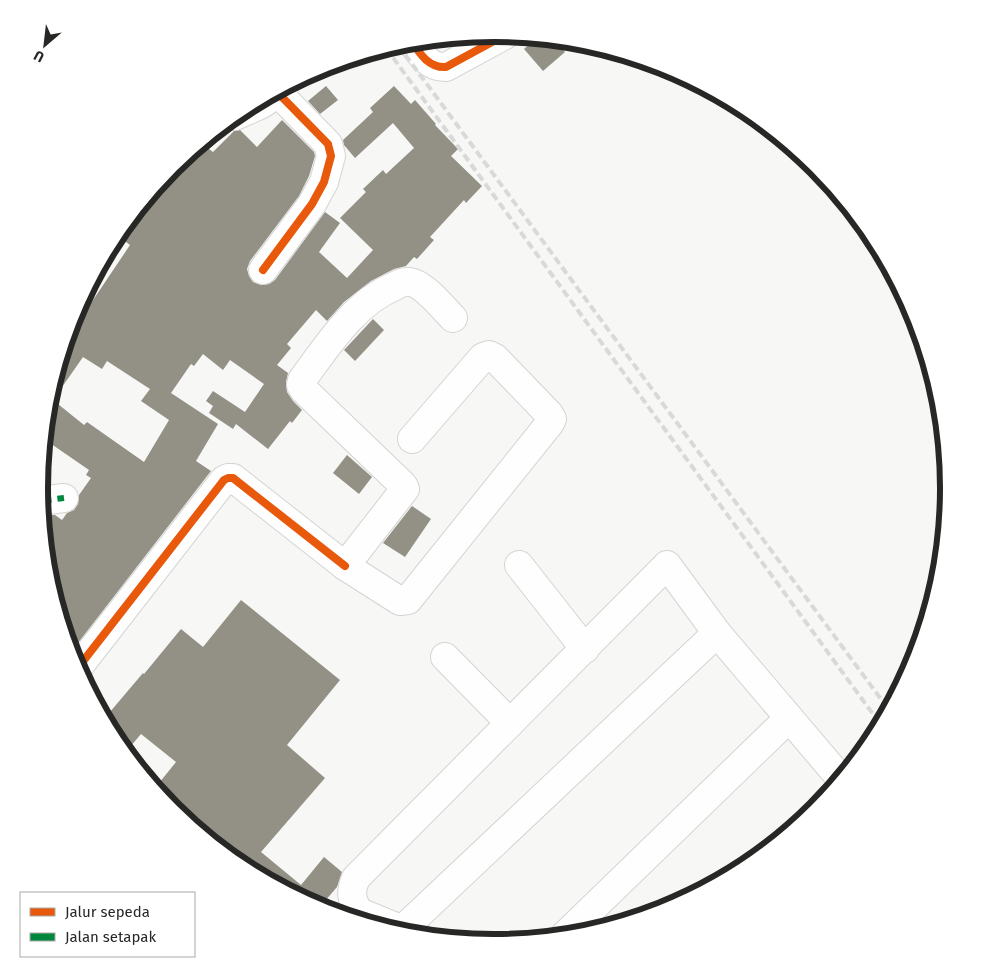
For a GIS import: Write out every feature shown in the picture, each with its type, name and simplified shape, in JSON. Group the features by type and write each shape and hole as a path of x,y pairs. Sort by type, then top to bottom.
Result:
{"street":[{"path":"418,49 426,60 439,68 446,68 492,42"},
{"path":"264,270 312,204 324,182 330,164 328,144 285,95"},
{"path":"345,566 405,489 403,484 304,390 302,380 338,332 362,308 389,288 404,282 412,282 421,287 453,318"},
{"path":"83,662 224,480 233,478 345,566 400,601 408,600 552,419 501,365 489,355 483,357 412,439"},
{"path":"519,565 585,649"},
{"path":"356,912 352,895 352,887 356,878 667,566 717,634 837,774"},
{"path":"414,927 717,634"},
{"path":"444,657 510,723"},
{"path":"573,927 789,718"}],"building":[{"path":"530,44 561,48 565,52 543,71 524,49"},
{"path":"326,86 338,100 320,114 308,101"},
{"path":"394,86 411,104 415,100 458,149 451,156 482,186 466,203 464,200 430,237 434,240 417,259 414,257 406,266 394,269 371,281 344,302 327,321 316,310 287,344 291,348 277,365 288,373 286,382 287,392 302,410 292,423 290,421 268,449 236,424 233,429 209,413 213,406 206,401 213,391 245,412 264,384 230,360 223,370 203,354 194,366 191,364 171,393 218,424 196,461 211,471 77,645 63,604 57,576 49,515 55,515 62,520 67,513 74,510 78,504 79,495 91,478 86,475 89,470 51,444 57,403 84,425 87,422 144,462 169,420 141,401 150,389 107,361 102,369 83,357 59,391 72,345 85,312 130,245 124,240 159,194 207,147 213,152 234,131 240,130 257,147 282,120 314,152 315,156 309,176 299,196 250,261 247,269 249,276 253,282 261,285 269,284 275,280 325,212 340,223 319,252 347,278 373,250 340,218 366,192 363,189 383,170 386,174 414,148 393,123 355,158 344,145 343,140 373,112 370,108"},
{"path":"373,319 384,330 355,361 344,350"},
{"path":"347,455 372,477 359,494 333,473"},
{"path":"412,506 431,519 405,557 383,543"},
{"path":"241,600 340,680 287,745 325,778 261,852 301,885 324,857 342,872 337,887 325,902 271,875 222,842 200,824 159,783 176,762 141,734 130,747 109,713 181,629 203,647"}],"railway":[{"path":"403,52 884,704"},
{"path":"391,55 876,718"}],"marked path":[{"path":"48,500 64,498"}],"cycle path":[{"path":"418,49 430,63 446,67 492,42"},
{"path":"263,270 312,204 324,182 331,156 328,144 281,96"},
{"path":"83,661 224,480 228,478 233,478 345,566"}]}
